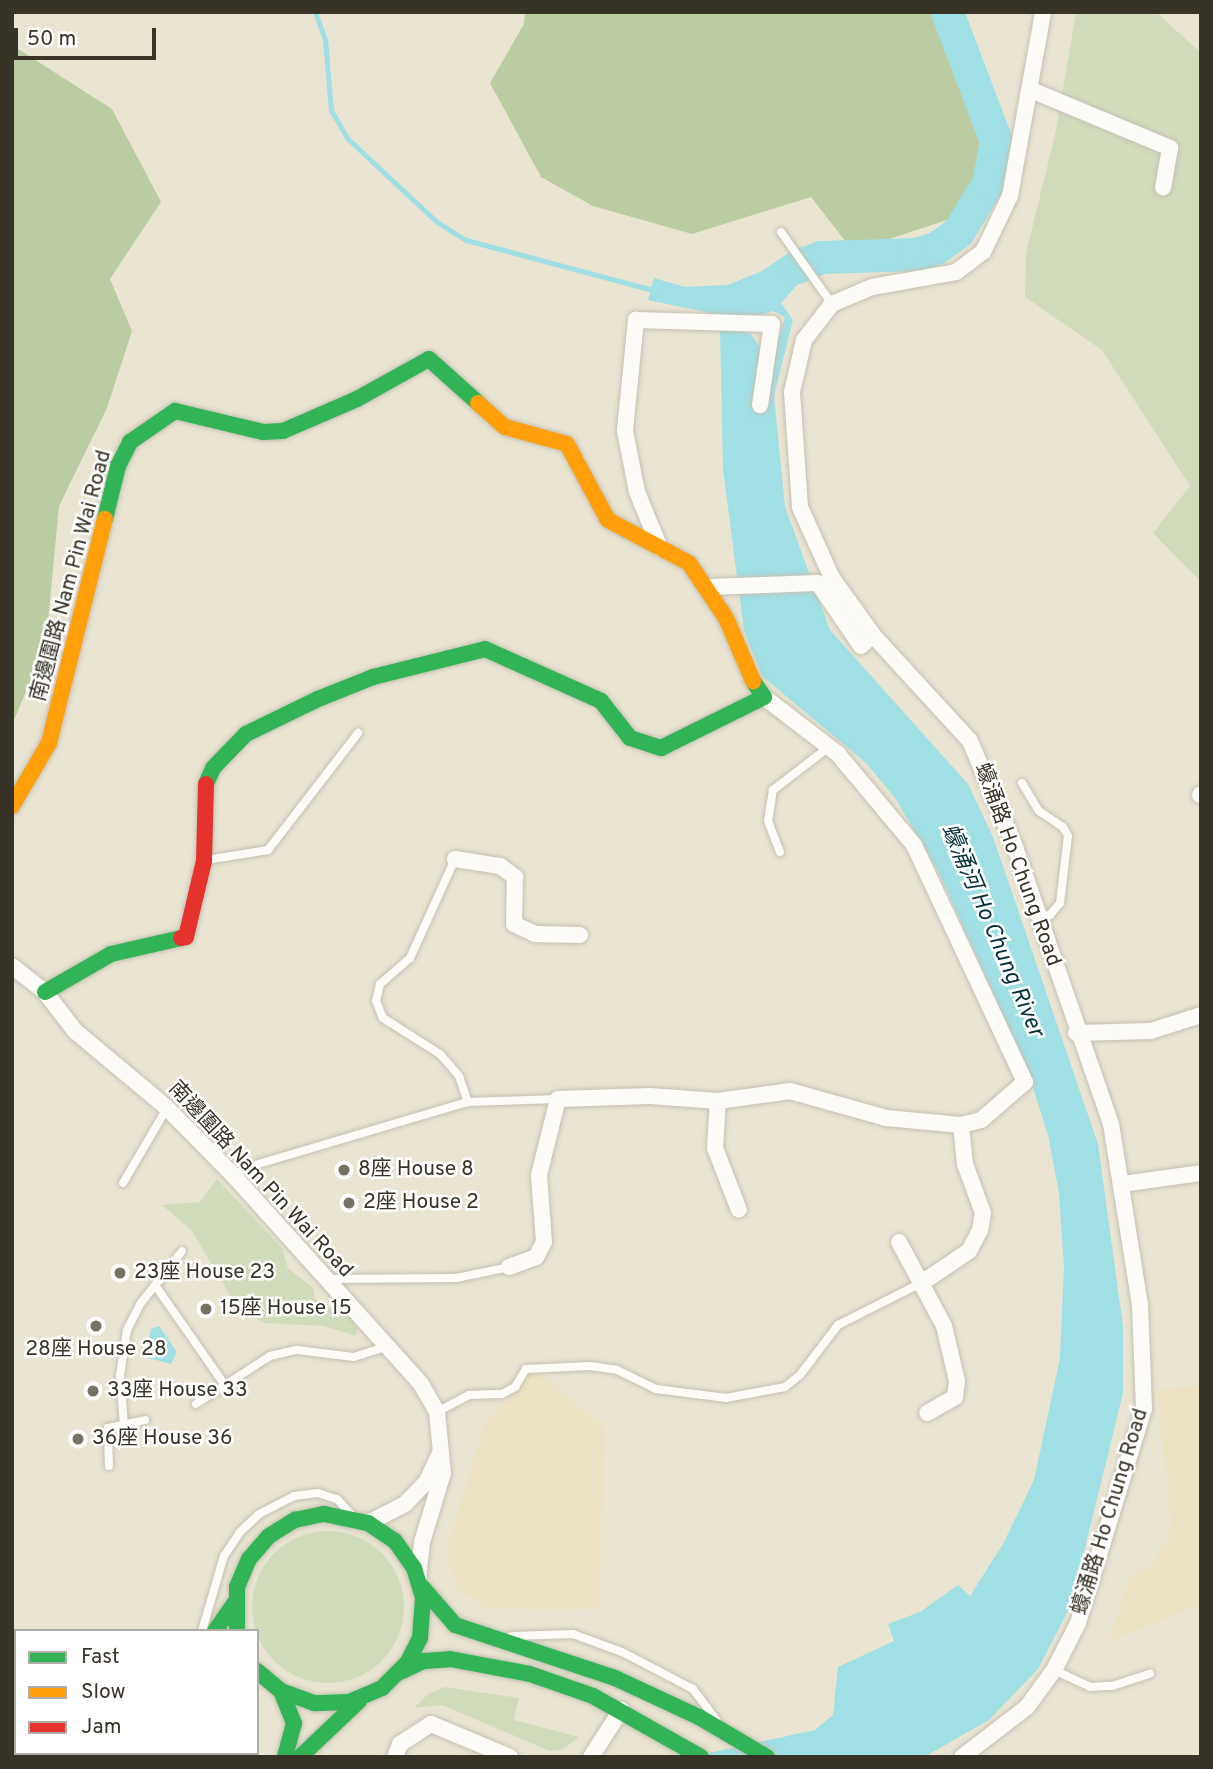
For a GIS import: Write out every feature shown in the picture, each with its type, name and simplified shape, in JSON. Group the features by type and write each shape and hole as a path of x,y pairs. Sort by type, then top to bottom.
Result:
{"street":[{"name":"蠔涌路 Ho Chung Road","path":"962,1757 1013,1720 1054,1670 1086,1602 1144,1409 1144,1341 1122,1184 1105,1104 1076,1033 1015,847 970,741 873,635 832,578 800,507 796,481 792,392 796,363 817,319 832,304 872,287 956,272 983,252 1010,196 1043,12"},
{"path":"1031,90 1171,148 1163,187"},
{"path":"509,1267 536,1257 544,1242 539,1175 558,1099 718,1101 790,1091 886,1118 961,1125 981,1120 1024,1082 914,845 829,747 764,696 709,587 689,563 660,548 637,492 625,430 636,320 772,324 760,405"},
{"name":"南邊圍路 Nam Pin Wai Road","path":"12,806 48,743 118,466 130,442 175,411 264,432 283,431 357,399 429,359 505,427 567,444 608,520 660,548"},
{"path":"709,587 818,583 862,646 873,635"},
{"path":"45,992 111,954 186,937 204,860 205,787 213,768 246,734 385,673 485,649 601,701 630,738 661,748 764,696"},
{"path":"455,859 500,866 515,877 514,924 535,934 580,934"},
{"name":"南邊圍路 Nam Pin Wai Road","path":"12,966 45,992 75,1031 167,1108 233,1175 325,1279 390,1345 437,1412 442,1447 441,1490 422,1542 420,1581"},
{"path":"1076,1033 1151,1031 1201,1015"},
{"path":"718,1101 715,1148 738,1210"},
{"path":"923,1282 969,1251 980,1230 983,1213 965,1164 961,1125"},
{"path":"1122,1184 1201,1173"},
{"path":"899,1242 923,1282 944,1326 957,1381 955,1397 927,1413"},
{"path":"216,1629 235,1602 249,1559 275,1531 309,1516 361,1520 405,1504 428,1481 442,1447"},
{"path":"361,1520 402,1549 420,1581 455,1625 606,1674 724,1731 767,1757"},
{"path":"400,1672 419,1638 424,1612 420,1581"},
{"path":"235,1602 237,1629"},
{"path":"300,1757 361,1699 400,1672 424,1661 464,1660 552,1681 621,1710 701,1757"},
{"path":"259,1675 281,1691 314,1703 361,1699"},
{"path":"281,1691 294,1723 285,1757"},
{"path":"591,1757 621,1710"},
{"path":"398,1750 425,1726 438,1725 510,1757"}],"lane":[{"path":"781,232 832,304"},
{"path":"204,860 268,850 358,733"},
{"path":"780,852 768,821 773,790 829,747"},
{"path":"1022,783 1039,811 1063,827 1068,836 1060,903 1050,915 1038,917"},
{"path":"455,859 411,958 380,984 376,1001 383,1018 440,1054 459,1076 468,1102"},
{"path":"233,1175 255,1164 468,1102 558,1099"},
{"path":"123,1183 167,1108"},
{"path":"124,1425 120,1375 123,1345 134,1316 182,1251"},
{"path":"325,1279 456,1278 509,1267"},
{"path":"437,1412 469,1395 502,1394 515,1387 526,1369 590,1366 617,1370 656,1389 726,1398 785,1387 800,1375 838,1325 923,1282"},
{"path":"155,1285 224,1384"},
{"path":"196,1404 256,1361 283,1352 354,1357 390,1345"},
{"path":"109,1466 108,1428 145,1420"},
{"path":"203,1629 224,1556 240,1532 258,1514 294,1496 318,1493 337,1499 361,1520"},
{"path":"495,1638 561,1633 622,1652 693,1689 724,1731"},
{"path":"1054,1670 1090,1687 1112,1686 1150,1674"}],"shaded area":[{"path":"535,1370 605,1428 599,1610 487,1608 458,1589 446,1553 484,1424"},
{"path":"1201,1386 1201,1604 1109,1641 1129,1578 1154,1562 1172,1528 1157,1389"}],"green space":[{"path":"525,12 956,12 1004,129 962,215 853,251 811,197 692,234 593,206 541,177 490,83 524,24"},
{"path":"1076,12 1156,12 1201,53 1201,582 1153,533 1190,486 1102,350 1025,297 1026,253 1055,135"},
{"path":"12,45 112,109 161,202 110,279 132,331 107,408 59,506 46,643 12,725"},
{"path":"217,1179 282,1248 288,1268 314,1289 314,1298 326,1308 341,1308 357,1327 356,1336 324,1326 265,1323 238,1309 192,1231 162,1205 200,1202"},
{"path":"313,1532 343,1532 370,1544 382,1553 391,1565 403,1592 403,1622 391,1649 382,1661 370,1670 343,1682 313,1682 286,1670 274,1661 265,1649 259,1638 259,1629 256,1629 253,1622 253,1592 265,1565 274,1553 286,1544"},
{"path":"445,1687 519,1698 514,1720 579,1737 563,1749 550,1751 442,1705 414,1708 428,1694"}],"water":[{"path":"840,245 843,264 798,284 781,303 793,320 774,396 785,507 830,630 968,784 993,837 1098,1144 1123,1326 1123,1393 1071,1605 1038,1669 989,1720 924,1757 690,1757 815,1730 833,1715 838,1667 894,1641 888,1624 920,1612 958,1585 970,1596 1003,1544 1034,1480 1060,1358 1064,1267 1059,1193 1048,1135 1026,1066 938,871 895,798 866,763 762,676 744,630 723,469 720,330 750,333 761,348 775,351 785,317 773,311 757,316 720,315 648,300 654,278 685,287 728,285 762,271 796,248"},
{"path":"159,1326 177,1352 171,1364 145,1357 151,1329"}],"waterway":[{"path":"315,12 325,39 331,110 348,139 437,222 466,240 656,291"},
{"name":"蠔涌河 Ho Chung River","path":"797,267 821,257 916,254 936,248 958,232 988,183 996,141 947,12"}],"traffic: fast":[{"path":"105,519 118,466 130,442 175,411 263,432 283,431 357,399 429,359 478,403"},
{"path":"206,784 213,768 246,734 318,699 373,677 485,649 601,701 630,738 661,748 764,697 753,681"},
{"path":"45,992 111,954 181,938"},
{"path":"237,1629 237,1587 249,1559 269,1536 295,1520 324,1514 368,1523 395,1541 414,1568 423,1598 420,1638 408,1662 382,1688 349,1702 314,1703 281,1691 259,1673"},
{"path":"423,1588 455,1625 615,1678 699,1717 767,1757"},
{"path":"216,1629 235,1602"},
{"path":"400,1672 424,1661 450,1659 530,1674 593,1696 701,1757"},
{"path":"281,1691 294,1723 285,1757"},
{"path":"300,1757 359,1701"}],"traffic: slow":[{"path":"478,403 505,427 567,444 608,520 689,563 726,618 753,681"},
{"path":"12,806 49,743 105,519"}],"traffic: jam":[{"path":"181,938 186,937 204,861 206,784"}],"place":[{"name":"8座 House 8","path":"344,1170"},
{"name":"2座 House 2","path":"349,1203"},
{"name":"23座 House 23","path":"120,1273"},
{"name":"15座 House 15","path":"206,1309"},
{"name":"28座 House 28","path":"96,1326"},
{"name":"33座 House 33","path":"93,1391"},
{"name":"36座 House 36","path":"78,1439"}]}
